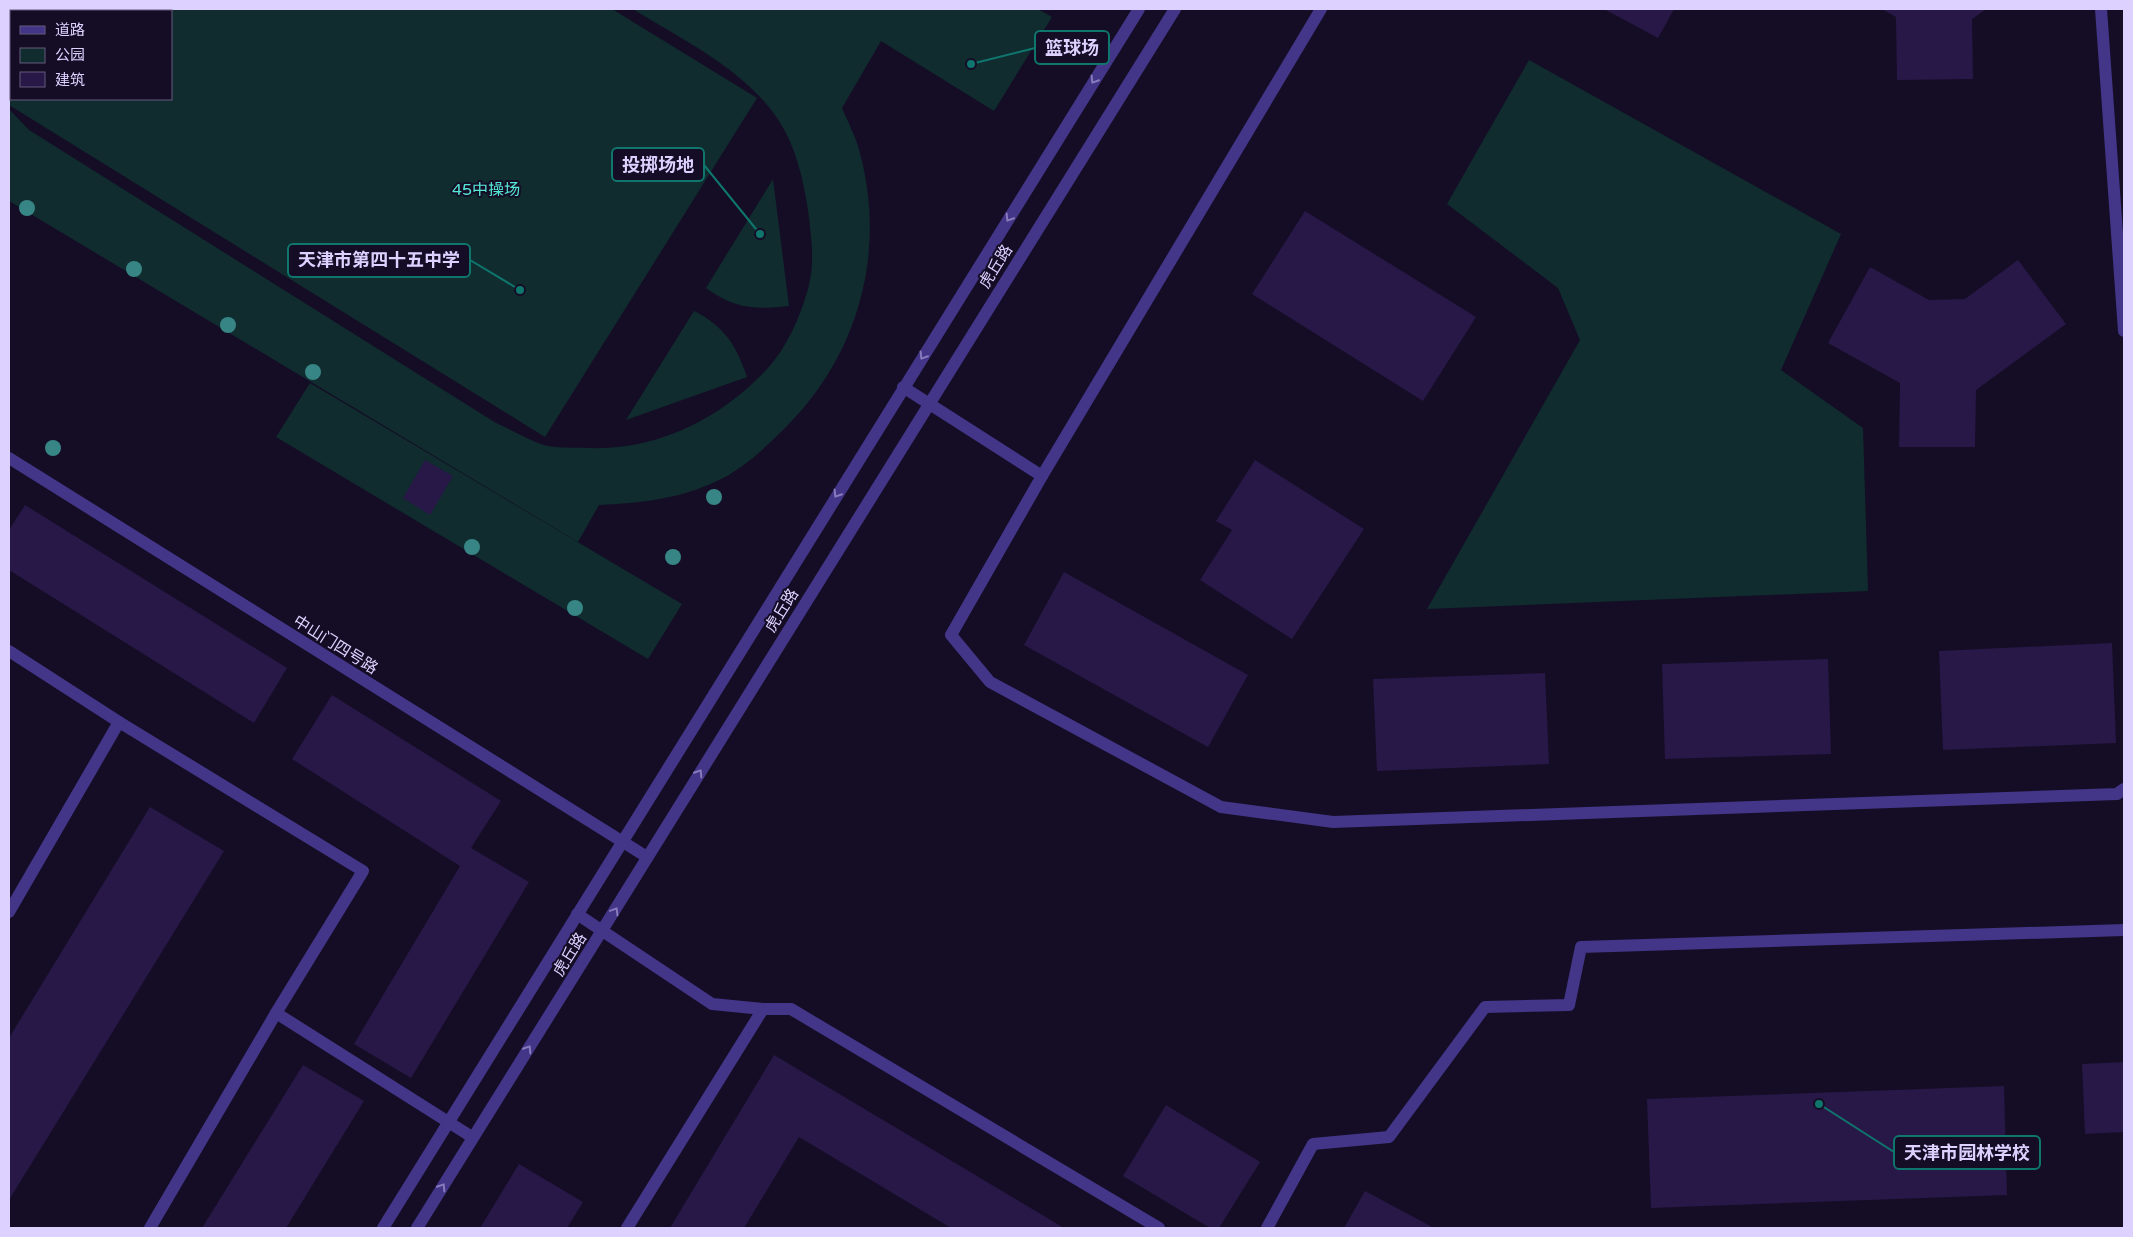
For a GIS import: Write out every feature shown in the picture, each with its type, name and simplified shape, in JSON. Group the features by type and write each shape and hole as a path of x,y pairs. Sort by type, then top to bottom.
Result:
{"street":[{"name":"虎丘路","path":"383,1228 1139,9"},
{"name":"虎丘路","path":"417,1228 1175,9"},
{"path":"1321,9 1042,476 951,635 990,682 1221,807 1333,822 2117,794 2124,789"},
{"path":"2101,9 2124,331"},
{"path":"903,387 1042,476"},
{"name":"中山门四号路","path":"9,458 647,857"},
{"path":"9,651 119,722 362,871 150,1228"},
{"path":"9,912 119,722"},
{"path":"577,914 712,1004 763,1009 792,1009 1151,1226"},
{"path":"1267,1228 1314,1144 1389,1137 1485,1008 1569,1005 1581,947 2124,930"},
{"path":"627,1228 763,1009"},
{"path":"276,1013 472,1137"}],"green space":[{"name":"45中操场","path":"612,9 757,98 545,437 9,105 10,100 172,100 172,10 64,10"},
{"path":"633,9 1038,9 1052,17 994,111 881,41 842,108 858,146 867,184 870,223 868,261 861,298 849,333 832,367 811,399 785,428 745,464 717,481 689,492 660,499 599,505 578,542 9,201 9,109 29,130 496,423 538,443 555,447 614,447 639,444 663,437 709,416 730,402 749,387 774,361 793,330 806,296 812,267 811,238 804,187 798,164 790,142 779,121 749,86 731,71 693,45"},
{"path":"1529,60 1841,234 1781,370 1863,428 1868,591 1427,609 1580,340 1558,288 1447,204"},
{"path":"773,179 789,306 755,308 736,304 706,288"},
{"path":"694,311 714,324 728,338 734,346 747,377 626,420"},
{"path":"310,383 682,604 648,659 276,437"}],"building":[{"path":"1604,9 1674,9 1658,38"},
{"path":"1882,9 1986,9 1972,19 1973,79 1897,80 1896,17"},
{"path":"1305,211 1476,317 1423,401 1252,294"},
{"path":"2018,260 2066,324 1976,390 1975,447 1899,447 1900,383 1828,343 1870,267 1929,300 1965,299"},
{"path":"425,460 453,476 430,515 403,498"},
{"path":"1255,460 1364,529 1292,639 1200,580 1232,530 1216,521"},
{"path":"25,505 287,668 254,723 9,570 9,530"},
{"path":"1064,572 1248,675 1208,747 1024,645"},
{"path":"2112,643 2116,743 1943,750 1939,651"},
{"path":"1828,659 1831,754 1665,759 1662,664"},
{"path":"1545,673 1549,764 1377,771 1373,679"},
{"path":"332,695 501,801 471,848 529,882 411,1078 354,1044 460,866 292,759"},
{"path":"150,807 224,851 9,1200 9,1038"},
{"path":"774,1055 1064,1228 951,1228 799,1137 744,1228 670,1228"},
{"path":"2124,1062 2124,1132 2085,1134 2082,1064"},
{"path":"303,1065 364,1101 286,1228 202,1228"},
{"path":"2004,1086 2007,1195 1651,1208 1647,1099"},
{"path":"1166,1105 1260,1162 1219,1228 1210,1228 1123,1176"},
{"path":"519,1164 583,1202 567,1228 480,1228"},
{"path":"1365,1191 1434,1228 1344,1228"}],"place":[{"name":"篮球场","path":"971,64"},
{"name":"投掷场地","path":"760,234"},
{"name":"天津市第四十五中学","path":"520,290"},
{"name":"天津市园林学校","path":"1819,1104"}]}
